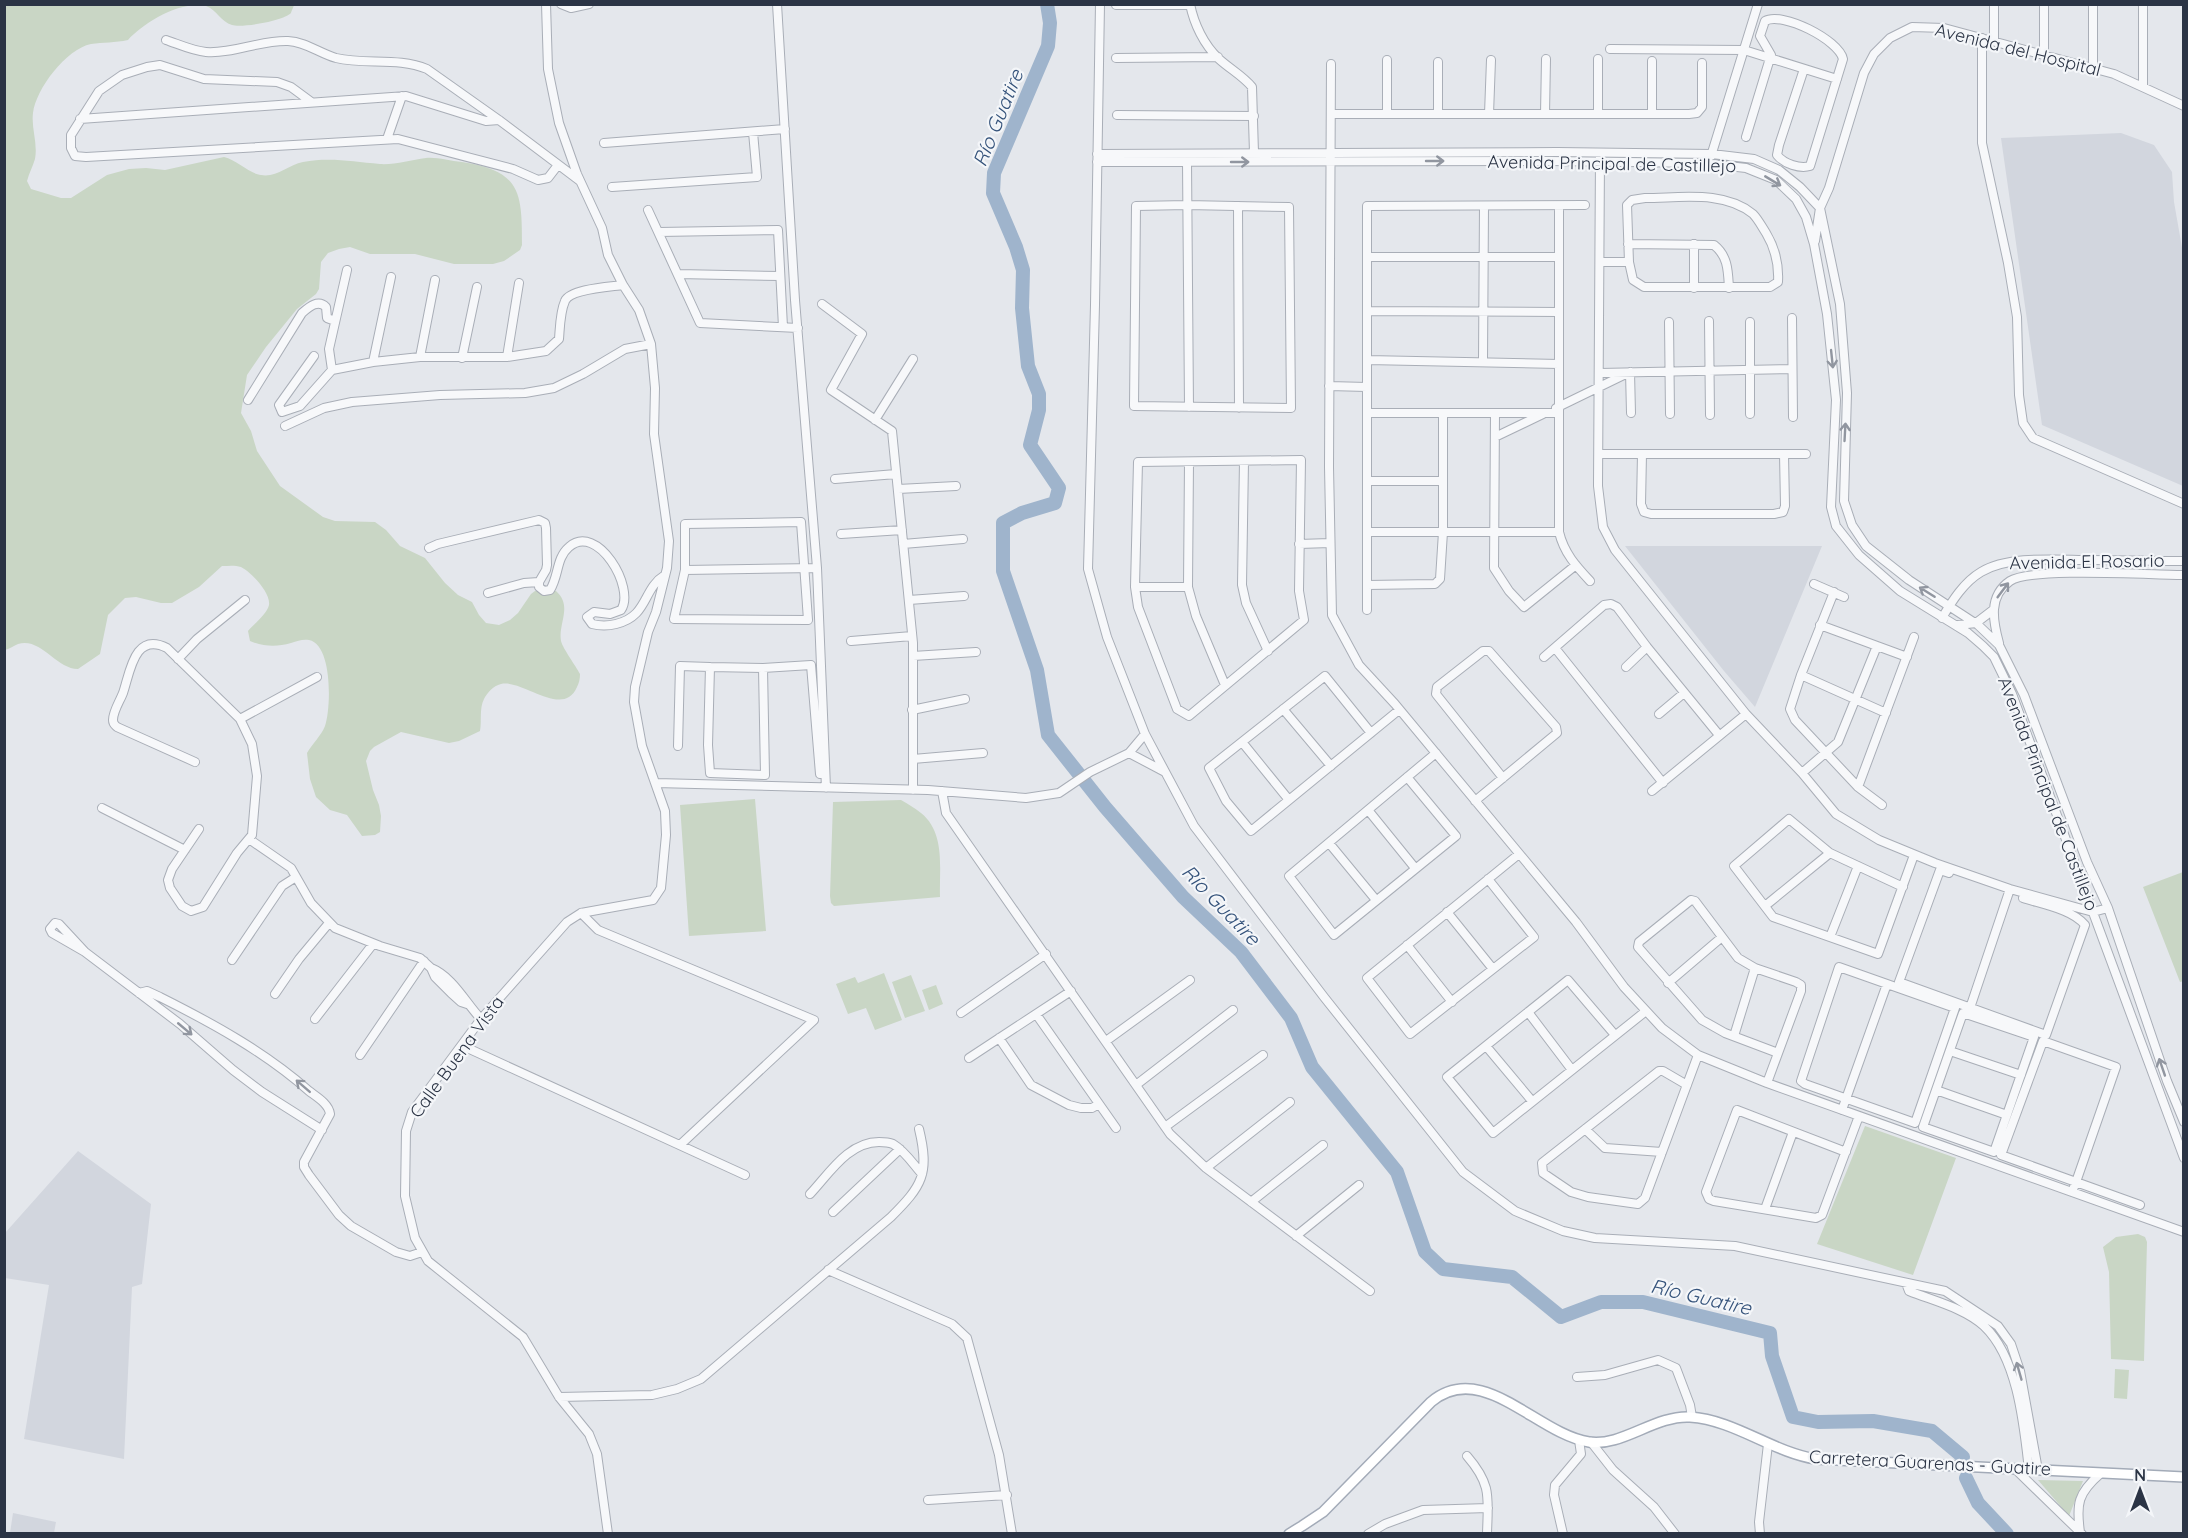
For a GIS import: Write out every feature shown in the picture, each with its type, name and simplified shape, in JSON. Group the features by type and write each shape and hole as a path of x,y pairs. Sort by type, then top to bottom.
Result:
{"main road":[{"name":"Carretera Guarenas - Guatire","path":"1289,1533 1323,1512 1431,1402 1451,1389 1470,1388 1491,1394 1580,1440 1591,1442 1620,1437 1671,1418 1692,1417 1718,1422 1768,1444 1816,1459 2184,1477"}],"street":[{"name":"Calle Buena Vista","path":"546,4 548,69 559,123 581,182 602,228 608,255 639,310 651,344 655,388 654,434 669,541 666,575 648,632 635,687 634,702 648,769 656,783 664,811 666,836 661,888 653,900 581,913 567,922 481,1019 412,1112 406,1131 405,1197 415,1238 428,1261 523,1337 559,1397 589,1434 595,1444 609,1533"},
{"path":"561,4 571,8 589,4"},
{"path":"777,4 798,328 817,568 826,788"},
{"path":"1100,4 1088,569 1107,637 1144,734 1194,826 1339,1016 1464,1172 1515,1211 1563,1231 1595,1238 1735,1246 1945,1291 1998,1326 2011,1344 2020,1371 2034,1470"},
{"path":"1709,164 1758,4"},
{"path":"1994,4 1994,41"},
{"path":"2044,4 2044,55"},
{"path":"2092,68 2093,4"},
{"path":"2143,4 2143,87"},
{"path":"1116,5 1190,5 1200,34 1218,57 1252,87 1254,153"},
{"path":"1746,137 1770,59 1771,51 1765,46 1760,36 1765,21 1775,18 1812,30 1839,52 1843,59 1810,166 1803,168 1780,159 1777,150 1804,69"},
{"name":"Avenida del Hospital","path":"1814,244 1820,208 1829,188 1864,73 1874,54 1890,38 1912,27 1944,28 2114,74 2184,106"},
{"path":"1982,38 1982,143 2007,258 2017,317 2019,395 2023,423 2033,438 2184,504"},
{"path":"166,40 203,52 216,52 274,41 291,41 307,45 333,57 349,60 415,64 427,69 499,120 581,182"},
{"path":"1610,48 1744,50 1837,79"},
{"path":"1116,58 1218,57"},
{"path":"1545,59 1545,114"},
{"path":"1598,59 1598,114"},
{"path":"1386,114 1387,60"},
{"path":"1489,114 1491,60"},
{"path":"1652,61 1652,114"},
{"path":"1438,62 1438,114"},
{"path":"1332,114 1689,114 1696,113 1702,107 1702,63"},
{"path":"1331,64 1329,386 1332,615 1359,665 1436,753 1576,922 1624,987 1662,1029 1698,1054 1767,1083 2184,1232"},
{"path":"310,101 291,87 277,82 204,78 160,65 147,67 122,75 99,91 71,135 71,148 75,156 86,157 398,139 513,169 538,180 548,178 558,165"},
{"path":"80,119 402,96 486,121 499,120"},
{"path":"387,139 402,96"},
{"path":"1117,115 1254,116"},
{"path":"604,143 785,129"},
{"path":"612,187 757,177 753,132"},
{"name":"Avenida Principal de Castillejo","path":"1097,158 1254,153 1331,157 1709,164 1746,168 1776,180 1796,199 1806,217 1814,244 1827,314 1836,400 1831,507 1836,526 1859,555 1900,591 1968,633 1994,657 2012,694 2184,1158"},
{"path":"1600,153 1598,486 1603,527 1615,550 1746,714 1802,773 1836,814 1879,840 2009,891"},
{"name":"Avenida Principal de Castillejo","path":"1097,158 1187,162 1331,157 1600,153 1712,154 1754,159 1779,170 1800,187 1820,208 1840,304 1847,393 1844,501 1852,525 1866,546 1909,580 1976,623 1999,645 2024,695 2087,862 2108,909 2181,1108 2184,1122"},
{"path":"1187,162 1189,407"},
{"path":"1718,198 1736,204 1755,215 1770,239 1779,267 1778,282 1770,287 1644,287 1633,280 1628,244 1627,206 1632,200 1718,198"},
{"path":"1796,199 1804,206 1820,208"},
{"path":"1187,205 1289,207 1291,408 1134,406 1136,206 1187,205"},
{"path":"1367,610 1367,206 1585,205"},
{"path":"1238,206 1239,408"},
{"path":"1483,362 1485,206"},
{"path":"1559,206 1559,532 1562,546 1590,581"},
{"path":"648,210 700,322 798,328"},
{"path":"659,232 778,230 783,327"},
{"path":"1628,244 1714,245 1720,249 1727,264 1729,288"},
{"path":"1694,244 1694,288"},
{"path":"1367,257 1559,257"},
{"path":"1599,262 1629,262"},
{"path":"332,370 329,349 346,270"},
{"path":"678,274 780,276"},
{"path":"373,362 391,276"},
{"path":"420,357 435,280"},
{"path":"507,357 519,283"},
{"path":"314,356 279,405 282,412 300,406 332,370 373,362 420,357 507,357 546,351 559,339 563,303 570,294 623,285"},
{"path":"462,358 477,287"},
{"path":"248,400 302,313 316,303 322,304 326,307 329,319 335,321"},
{"path":"822,304 862,334 831,390 892,431 912,636 913,790"},
{"path":"1367,311 1559,312"},
{"path":"1792,318 1793,417"},
{"path":"1709,321 1710,415"},
{"path":"1669,322 1670,414"},
{"path":"1750,322 1750,414"},
{"path":"285,426 324,408 352,402 440,395 525,393 554,388 625,349 651,344"},
{"path":"875,420 913,359"},
{"path":"1367,360 1559,364"},
{"path":"1599,373 1792,369"},
{"path":"1495,437 1545,413 1558,410 1630,372"},
{"path":"1630,372 1631,412"},
{"path":"1329,386 1367,387"},
{"path":"1367,413 1545,413"},
{"path":"1367,585 1435,584 1440,579 1443,532 1443,413"},
{"path":"1495,413 1494,568 1509,591 1524,607 1576,565"},
{"path":"1599,454 1806,454"},
{"path":"1642,454 1641,504 1644,512 1651,514 1774,514 1783,512 1785,506 1784,454"},
{"path":"1301,460 1299,591 1304,620 1189,716 1177,709 1138,608 1135,587 1138,462 1189,462 1301,460"},
{"path":"1244,461 1242,585 1246,603 1268,651"},
{"path":"1189,462 1188,587 1196,615 1226,686"},
{"path":"835,479 896,474"},
{"path":"1367,481 1443,481"},
{"path":"898,489 956,486"},
{"path":"429,548 539,520 545,523 548,564 538,582"},
{"path":"801,522 808,620 674,619 685,570 685,524 801,522"},
{"path":"841,534 902,530"},
{"path":"1367,532 1559,532"},
{"path":"903,544 963,539"},
{"path":"538,582 539,587 544,591 550,590 558,563 567,549 578,541 585,540 593,543 608,558 618,573 625,600 621,610 609,614 594,612 587,617 592,624 606,626 629,621 636,615 650,591 666,575"},
{"path":"1299,544 1330,543"},
{"name":"Avenida El Rosario","path":"1942,618 1974,577 1999,564 2048,560 2184,561"},
{"path":"685,570 817,568"},
{"name":"Avenida El Rosario","path":"1976,623 1993,610 1998,594 2009,581 2028,574 2184,575"},
{"path":"488,593 524,583 538,582"},
{"path":"1814,584 1844,597"},
{"path":"1135,587 1188,587"},
{"path":"1834,592 1790,709 1795,720 1827,751 1858,787 1882,804"},
{"path":"909,600 964,596"},
{"path":"178,659 197,639 244,600"},
{"path":"1544,657 1604,605 1611,604 1617,607 1719,735"},
{"path":"1993,610 1999,645"},
{"path":"1953,624 1963,626 1976,623"},
{"path":"1820,625 1907,657"},
{"path":"850,640 912,636"},
{"path":"1858,787 1914,637"},
{"path":"195,762 117,727 113,721 132,660 145,647 159,645 167,648 240,719 252,744 256,776 253,831 203,907 194,911 182,906 168,882 171,872 199,829"},
{"path":"1802,773 1838,742 1877,646"},
{"path":"1626,667 1647,647"},
{"path":"1555,648 1662,783"},
{"path":"1475,801 1503,778 1557,733 1556,727 1489,651 1483,651 1437,687 1436,694 1503,778"},
{"path":"913,656 976,652"},
{"path":"678,746 680,666 763,668 812,665 820,774"},
{"path":"710,667 708,744 710,773 765,774"},
{"path":"763,668 766,786"},
{"path":"1801,675 1886,713"},
{"path":"1371,733 1324,676 1209,768 1226,801 1251,831 1330,766 1371,733 1399,710"},
{"path":"240,719 317,677"},
{"path":"1659,714 1684,693"},
{"path":"912,710 965,699"},
{"path":"1283,709 1330,766"},
{"path":"1652,791 1746,714"},
{"path":"656,783 942,791 1026,798 1059,793 1090,772 1129,753 1144,734"},
{"path":"1242,742 1289,800"},
{"path":"913,759 983,753"},
{"path":"1129,753 1165,772"},
{"path":"1407,777 1455,836 1334,935 1289,876 1329,843 1407,777 1436,753"},
{"path":"942,791 946,813 1165,1127 1206,1168 1370,1291"},
{"path":"102,808 185,850"},
{"path":"1368,810 1416,868"},
{"path":"1903,887 1830,853 1789,819 1734,866 1773,917 1878,954 1903,887 1914,855"},
{"path":"249,839 288,865 311,903 328,923 341,932 424,961 459,991 481,1019"},
{"path":"1329,843 1376,900"},
{"path":"1765,906 1830,853"},
{"path":"1488,879 1534,937 1410,1034 1367,978 1447,912 1519,854"},
{"path":"1830,937 1858,866"},
{"path":"2023,898 2067,913 2081,920 2085,925 2048,1032 2043,1035 1899,982 1940,870 2009,891 2093,912 2108,909"},
{"path":"232,960 282,886 296,877"},
{"path":"1970,1008 2009,891"},
{"path":"1767,1083 1801,991 1801,985 1755,968 1737,958 1695,902 1690,900 1639,942 1638,947 1702,1020 1734,1036 1778,1053"},
{"path":"1447,912 1493,969"},
{"path":"581,913 598,930 814,1020 680,1145"},
{"path":"275,994 328,923"},
{"path":"85,952 58,924 51,925 52,933 85,952 180,1024 262,1092 322,1130"},
{"path":"1668,983 1722,937"},
{"path":"315,1019 373,944"},
{"path":"1407,945 1452,1002"},
{"path":"961,1013 1046,954"},
{"path":"360,1054 424,961"},
{"path":"1839,967 1887,984 1955,1008 1915,1123 1802,1081 1839,967"},
{"path":"1734,1036 1755,968"},
{"path":"1106,1041 1190,980"},
{"path":"1616,1035 1568,980 1447,1077 1493,1133 1532,1101 1572,1070 1616,1035 1646,1011"},
{"path":"1842,1110 1887,984"},
{"path":"139,993 147,991 186,1010 261,1054 287,1071 329,1109 330,1114 304,1162 304,1167 339,1215 351,1226 396,1252 410,1256 422,1252"},
{"path":"969,1058 1071,991"},
{"path":"1136,1085 1233,1010"},
{"path":"1528,1012 1572,1070"},
{"path":"1963,1013 2034,1038 1994,1152 1923,1127 1950,1051 1963,1013"},
{"path":"1036,1014 1116,1128"},
{"path":"999,1038 1031,1085 1075,1106 1087,1108 1099,1104"},
{"path":"2072,1192 2076,1182 2115,1068 2043,1041 2001,1155 2076,1182 2140,1205"},
{"path":"463,1046 745,1175"},
{"path":"1486,1046 1532,1101"},
{"path":"1950,1051 2021,1075"},
{"path":"1687,1085 1659,1071 1542,1163 1543,1173 1571,1192 1588,1197 1638,1204 1645,1198 1687,1085 1698,1054"},
{"path":"1165,1127 1263,1055"},
{"path":"1936,1090 2007,1115"},
{"path":"1206,1168 1290,1102"},
{"path":"2167,1116 2181,1108"},
{"path":"1846,1152 1737,1110 1706,1192 1709,1199 1714,1201 1816,1218 1822,1215 1846,1152 1859,1116"},
{"path":"2173,1130 2184,1122"},
{"path":"559,1397 652,1395 677,1389 701,1379 891,1217 912,1196 922,1174 924,1149 919,1129"},
{"path":"1585,1129 1605,1148 1662,1152"},
{"path":"1765,1209 1793,1131"},
{"path":"1950,1148 1954,1138"},
{"path":"1960,1151 1963,1141"},
{"path":"810,1194 846,1155 858,1146 872,1142 890,1142 900,1149 922,1174"},
{"path":"1251,1202 1323,1145"},
{"path":"833,1212 900,1149"},
{"path":"1296,1236 1359,1185"},
{"path":"828,1270 952,1324 967,1338 999,1455 1012,1533"},
{"path":"1906,1283 1910,1292 1958,1309 1983,1325 1998,1342 2008,1363 2034,1470"},
{"path":"1577,1377 1605,1375 1658,1360 1676,1368 1692,1417"},
{"path":"1563,1533 1554,1495 1555,1485 1581,1454 1580,1440"},
{"path":"1591,1442 1613,1470 1654,1507 1675,1533"},
{"path":"1760,1533 1761,1501 1768,1444"},
{"path":"1467,1456 1481,1472 1489,1492 1488,1533"},
{"path":"2010,1469 2081,1533"},
{"path":"2081,1533 2077,1514 2081,1496 2085,1487 2100,1474"},
{"path":"928,1500 1007,1495"},
{"path":"1368,1533 1423,1510 1488,1508"}],"shaded area":[{"path":"2121,133 2154,145 2172,172 2174,202 2184,259 2183,486 2042,425 2001,138"},
{"path":"1625,546 1822,546 1755,707 1724,671"},
{"path":"78,1151 151,1204 142,1284 132,1287 124,1459 24,1439 49,1285 5,1278 5,1233"},
{"path":"13,1513 56,1522 54,1533 10,1533"}],"green space":[{"path":"5,5 196,5 185,6 163,14 128,40 81,47 62,62 46,82 35,103 33,119 36,153 27,181 31,189 61,198 71,198 107,175 129,169 165,170 224,157 252,172 266,175 303,162 333,160 385,164 435,158 482,166 507,178 519,198 522,245 520,250 504,261 493,264 454,264 415,254 370,254 350,247 328,253 321,262 319,289 316,294 297,309 247,375 241,413 251,431 257,451 280,486 323,517 335,521 375,522 386,530 400,546 425,558 445,583 458,595 472,602 486,623 499,625 510,620 535,591 556,591 564,603 561,641 580,674 578,685 571,696 553,699 510,684 501,684 495,686 484,699 480,731 449,743 401,732 374,747 366,761 379,805 380,832 375,835 362,836 347,815 330,810 316,797 310,779 307,753 323,730 327,718 328,678 322,653 317,644 309,640 276,646 250,641 248,631 266,612 269,600 260,583 241,567 222,566 199,587 172,603 161,603 136,597 125,598 108,615 100,654 78,669 70,668 34,645 18,644 5,650"},
{"path":"196,5 294,5 291,13 280,19 244,26 228,23 206,6"},
{"path":"755,799 766,931 689,936 680,805"},
{"path":"901,800 921,813 929,821 934,831 940,852 940,897 834,906 830,896 833,802"},
{"path":"2183,872 2184,981 2180,982 2143,887"},
{"path":"884,973 902,1020 875,1030 866,1008 848,1014 836,984 855,977 858,983"},
{"path":"911,975 925,1011 905,1018 892,982"},
{"path":"936,985 943,1004 929,1010 922,990"},
{"path":"1865,1126 1956,1158 1913,1275 1817,1244"},
{"path":"2138,1234 2145,1237 2147,1242 2144,1361 2111,1359 2109,1272 2103,1247 2116,1237"},
{"path":"2115,1369 2129,1370 2127,1399 2114,1398"},
{"path":"2038,1480 2083,1481 2069,1516"}],"waterway":[{"name":"Río Guatire","path":"1047,4 1050,23 1048,46 994,173 993,193 1016,247 1023,270 1022,308 1028,366 1039,394 1039,410 1030,445 1059,488 1055,503 1022,513 1003,523 1003,571 1037,670 1048,735 1105,807 1183,897 1241,952 1291,1018 1312,1067 1397,1172 1425,1252 1443,1269 1512,1277 1561,1317 1601,1302 1643,1302 1770,1333 1772,1356 1793,1417 1818,1422 1873,1421 1932,1431 1963,1457"},
{"name":"Río Guatire","path":"1966,1478 1978,1503 2007,1534"}]}
